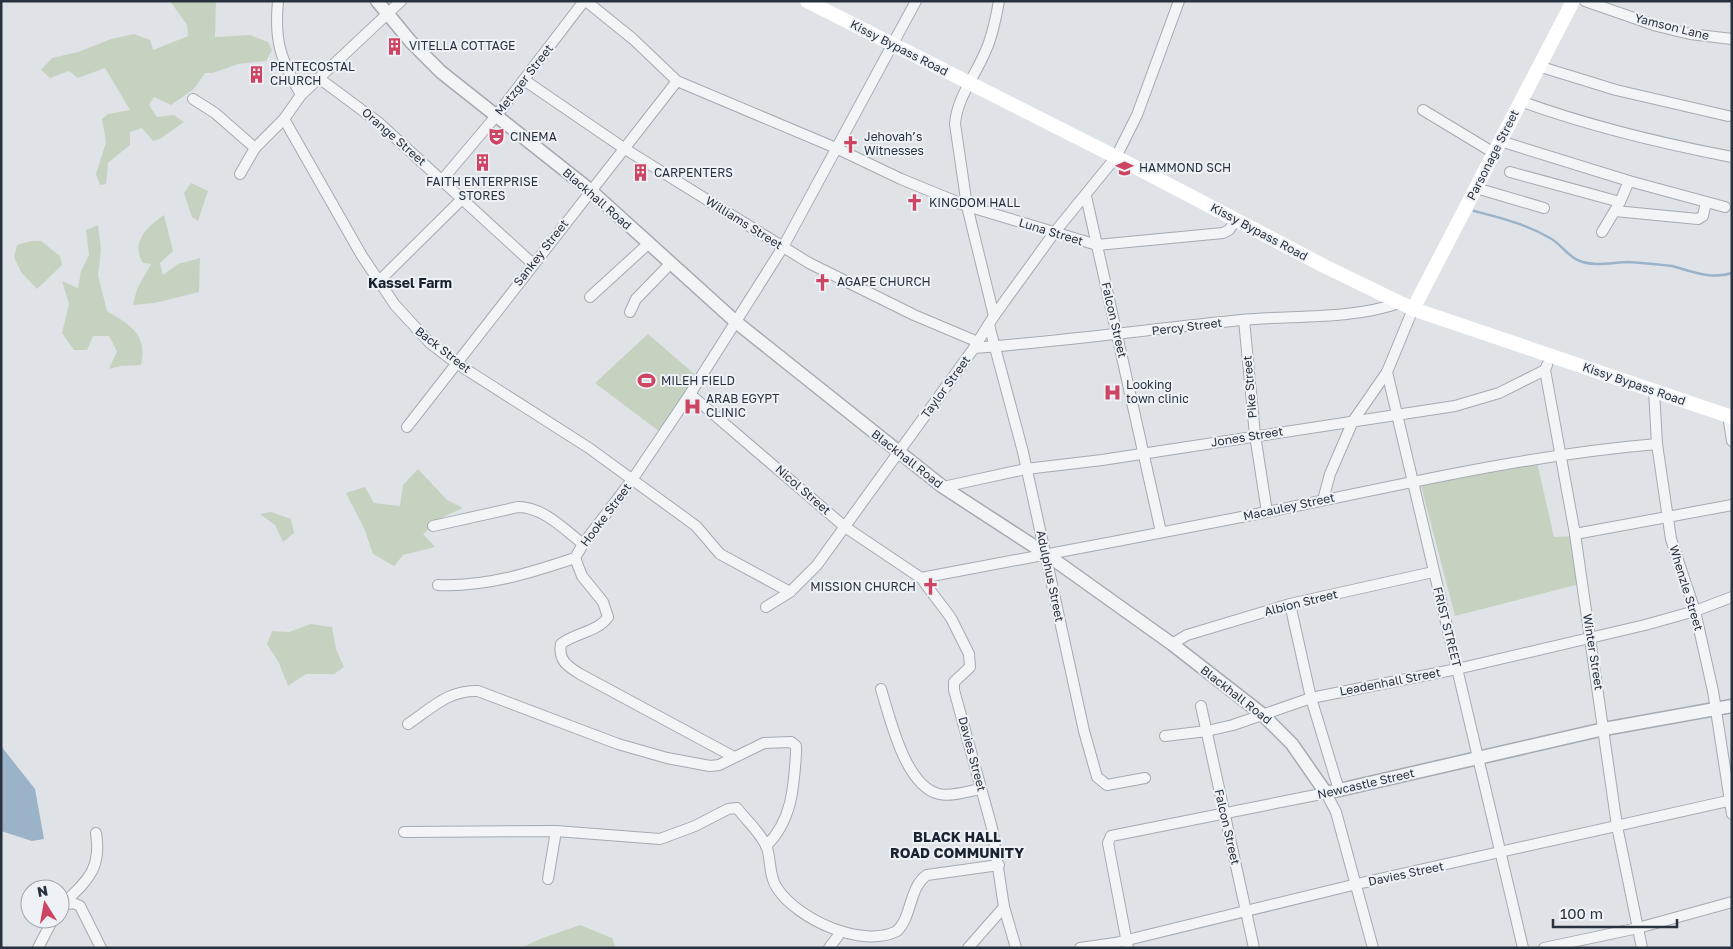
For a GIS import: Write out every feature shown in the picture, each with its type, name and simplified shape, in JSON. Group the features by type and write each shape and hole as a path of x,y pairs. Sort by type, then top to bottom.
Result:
{"main road":[{"name":"Kissy Bypass Road","path":"807,1 1413,309 1654,392 1730,416"},
{"name":"Parsonage Street","path":"1413,309 1538,66 1574,1"}],"street":[{"path":"278,1 277,32 279,48 282,59 301,95"},
{"name":"Blackhall Road","path":"377,1 427,59 590,190 736,322 943,487 1046,554 1172,644 1262,714 1292,744 1326,793 1336,812 1373,948"},
{"path":"240,174 255,148 284,119 301,95 401,1"},
{"path":"585,1 634,39 676,81"},
{"name":"Metzger Street","path":"442,180 496,116 585,1"},
{"name":"Hooke Street","path":"734,758 580,674 562,660 561,644 567,639 604,622 608,617 603,602 582,576 575,558 583,544 632,480 690,394 783,247 894,45 916,1"},
{"name":"Adulphus Street","path":"1000,1 987,49 958,106 955,124 967,206 995,346 1046,554 1084,731 1097,777 1106,785 1145,778"},
{"name":"Taylor Street","path":"766,607 790,592 816,565 899,453 1054,233 1116,157 1137,116 1179,1"},
{"name":"Yamson Lane","path":"1585,1 1657,26 1731,40"},
{"path":"1538,66 1607,88 1728,116"},
{"name":"Orange Street","path":"320,79 378,122 533,264"},
{"name":"Williams Street","path":"524,80 625,148 783,247 846,282 976,345"},
{"name":"Luna Street","path":"676,81 836,148 901,179 967,206 1097,245 1223,233 1229,230 1236,220"},
{"name":"Sankey Street","path":"407,427 676,81"},
{"path":"193,99 216,113 255,148"},
{"path":"1520,101 1585,123 1655,142 1732,157"},
{"path":"1423,110 1497,147 1725,207"},
{"name":"Back Street","path":"284,119 340,219 379,281 409,322 430,343 456,363 548,420 696,526 720,554 790,592"},
{"path":"1510,172 1618,206 1698,219 1703,216 1706,202"},
{"path":"1602,232 1618,206 1629,181"},
{"path":"1476,188 1544,208"},
{"name":"Falcon Street","path":"1086,196 1161,532"},
{"path":"379,281 462,198"},
{"path":"590,298 648,244"},
{"path":"630,312 636,299 670,264"},
{"name":"Percy Street","path":"976,345 995,346 1117,336 1244,320 1370,310 1399,302"},
{"path":"1324,500 1330,474 1353,421 1387,372 1413,309"},
{"name":"Pike Street","path":"1244,320 1255,435 1267,512"},
{"path":"1545,370 1550,356"},
{"name":"Jones Street","path":"943,487 1026,470 1144,454 1470,402 1498,393 1545,370"},
{"name":"Winter Street","path":"1545,370 1574,534 1618,826 1642,948"},
{"name":"FRIST STREET","path":"1387,372 1522,948"},
{"name":"Whenzle Street","path":"1654,392 1657,444 1667,517 1673,549 1695,611 1716,708 1732,814"},
{"name":"Nicol Street","path":"690,394 845,527 921,578"},
{"path":"1730,416 1732,441"},
{"name":"Macauley Street","path":"921,578 1267,512 1413,480 1561,456 1657,444"},
{"path":"1574,534 1732,505"},
{"path":"433,526 518,507 530,507 539,511 583,544"},
{"path":"438,585 479,584 515,577 575,558"},
{"name":"Albion Street","path":"1172,644 1187,635 1290,604 1434,572"},
{"name":"Davies Street","path":"921,578 950,618 968,654 970,667 954,682 954,690 981,789 999,865 1004,907 1016,948"},
{"name":"Leadenhall Street","path":"1165,736 1207,731 1233,725 1311,698 1457,669 1590,636 1645,625 1695,611 1732,597"},
{"path":"1290,604 1311,698 1339,790"},
{"path":"881,689 902,756 914,773 930,789 941,794 981,789"},
{"path":"408,724 454,693 462,690 478,691 618,744 667,758 714,766 764,743 791,742 796,746 796,764 789,806 780,832 766,846"},
{"name":"Falcon Street","path":"1201,706 1254,948"},
{"name":"Newcastle Street","path":"1127,944 1108,840 1119,833 1326,793 1604,729 1732,706"},
{"name":"Davies Street","path":"1080,948 1127,944 1246,911 1357,884 1499,854 1730,801"},
{"path":"404,832 556,831 660,839 696,826 734,807 737,808 766,846 777,889 802,916 819,928 838,936 868,943 897,932 902,925 920,882 925,876 999,865"},
{"path":"548,879 556,831"},
{"path":"70,898 86,882 94,869 99,850 96,833"},
{"path":"1544,948 1638,928 1732,902"},
{"path":"70,904 80,906 101,948"},
{"path":"968,948 1004,907"},
{"path":"38,948 48,929"},
{"path":"829,948 838,936"}],"green space":[{"path":"170,1 216,1 215,37 250,35 268,42 272,50 266,61 238,64 213,73 205,73 194,89 171,105 154,97 149,105 157,117 174,115 184,122 160,139 153,141 142,128 130,132 130,145 108,163 106,184 100,185 96,174 106,142 102,119 108,114 130,110 105,68 78,78 69,71 50,78 41,70 52,58 78,52 111,39 134,34 150,40 153,50 188,36 187,25"},
{"path":"191,183 208,191 198,221 192,217 184,193"},
{"path":"164,215 173,251 160,263 163,275 178,264 200,258 199,292 155,303 133,305 137,289 151,264 143,263 139,248 140,241 147,229"},
{"path":"98,225 101,250 98,275 107,311 130,326 139,338 142,345 141,365 109,369 117,351 109,336 93,336 87,350 74,350 62,333 69,304 62,281 78,288 81,271 89,255 86,230"},
{"path":"31,241 41,241 60,256 62,265 37,289 21,272 14,257 17,245"},
{"name":"MILEH FIELD","path":"648,334 699,378 660,432 595,383"},
{"path":"1536,458 1554,537 1573,536 1580,584 1455,616 1419,478"},
{"path":"418,469 447,500 463,508 443,517 423,534 435,547 403,555 394,566 373,554 364,528 346,493 365,487 374,503 400,506 403,485"},
{"path":"271,512 291,519 294,533 283,542 275,525 260,514"},
{"path":"311,624 332,627 336,649 344,667 334,674 306,674 288,686 279,663 267,644 272,631 289,632"},
{"path":"580,925 612,938 616,948 521,948 540,939"}],"water":[{"path":"1,746 35,789 44,839 32,841 1,831"}],"waterway":[{"path":"1474,211 1513,222 1541,233 1554,241 1572,257 1586,263 1629,262 1656,264 1717,276 1732,273"}],"place":[{"name":"VITELLA COTTAGE","path":"395,46"},
{"name":"PENTECOSTAL CHURCH","path":"256,74"},
{"name":"CINEMA","path":"496,137"},
{"name":"Jehovah’s Witnesses","path":"850,144"},
{"name":"FAITH ENTERPRISE STORES","path":"482,163"},
{"name":"HAMMOND SCH","path":"1125,168"},
{"name":"CARPENTERS","path":"640,173"},
{"name":"KINGDOM HALL","path":"915,203"},
{"name":"AGAPE CHURCH","path":"823,282"},
{"name":"MILEH FIELD","path":"647,381"},
{"name":"Looking town clinic","path":"1112,392"},
{"name":"ARAB EGYPT CLINIC","path":"692,406"},
{"name":"MISSION CHURCH","path":"930,587"}],"district":[{"name":"Kassel Farm","path":"410,283"},
{"name":"BLACK HALL ROAD COMMUNITY","path":"957,846"}]}
